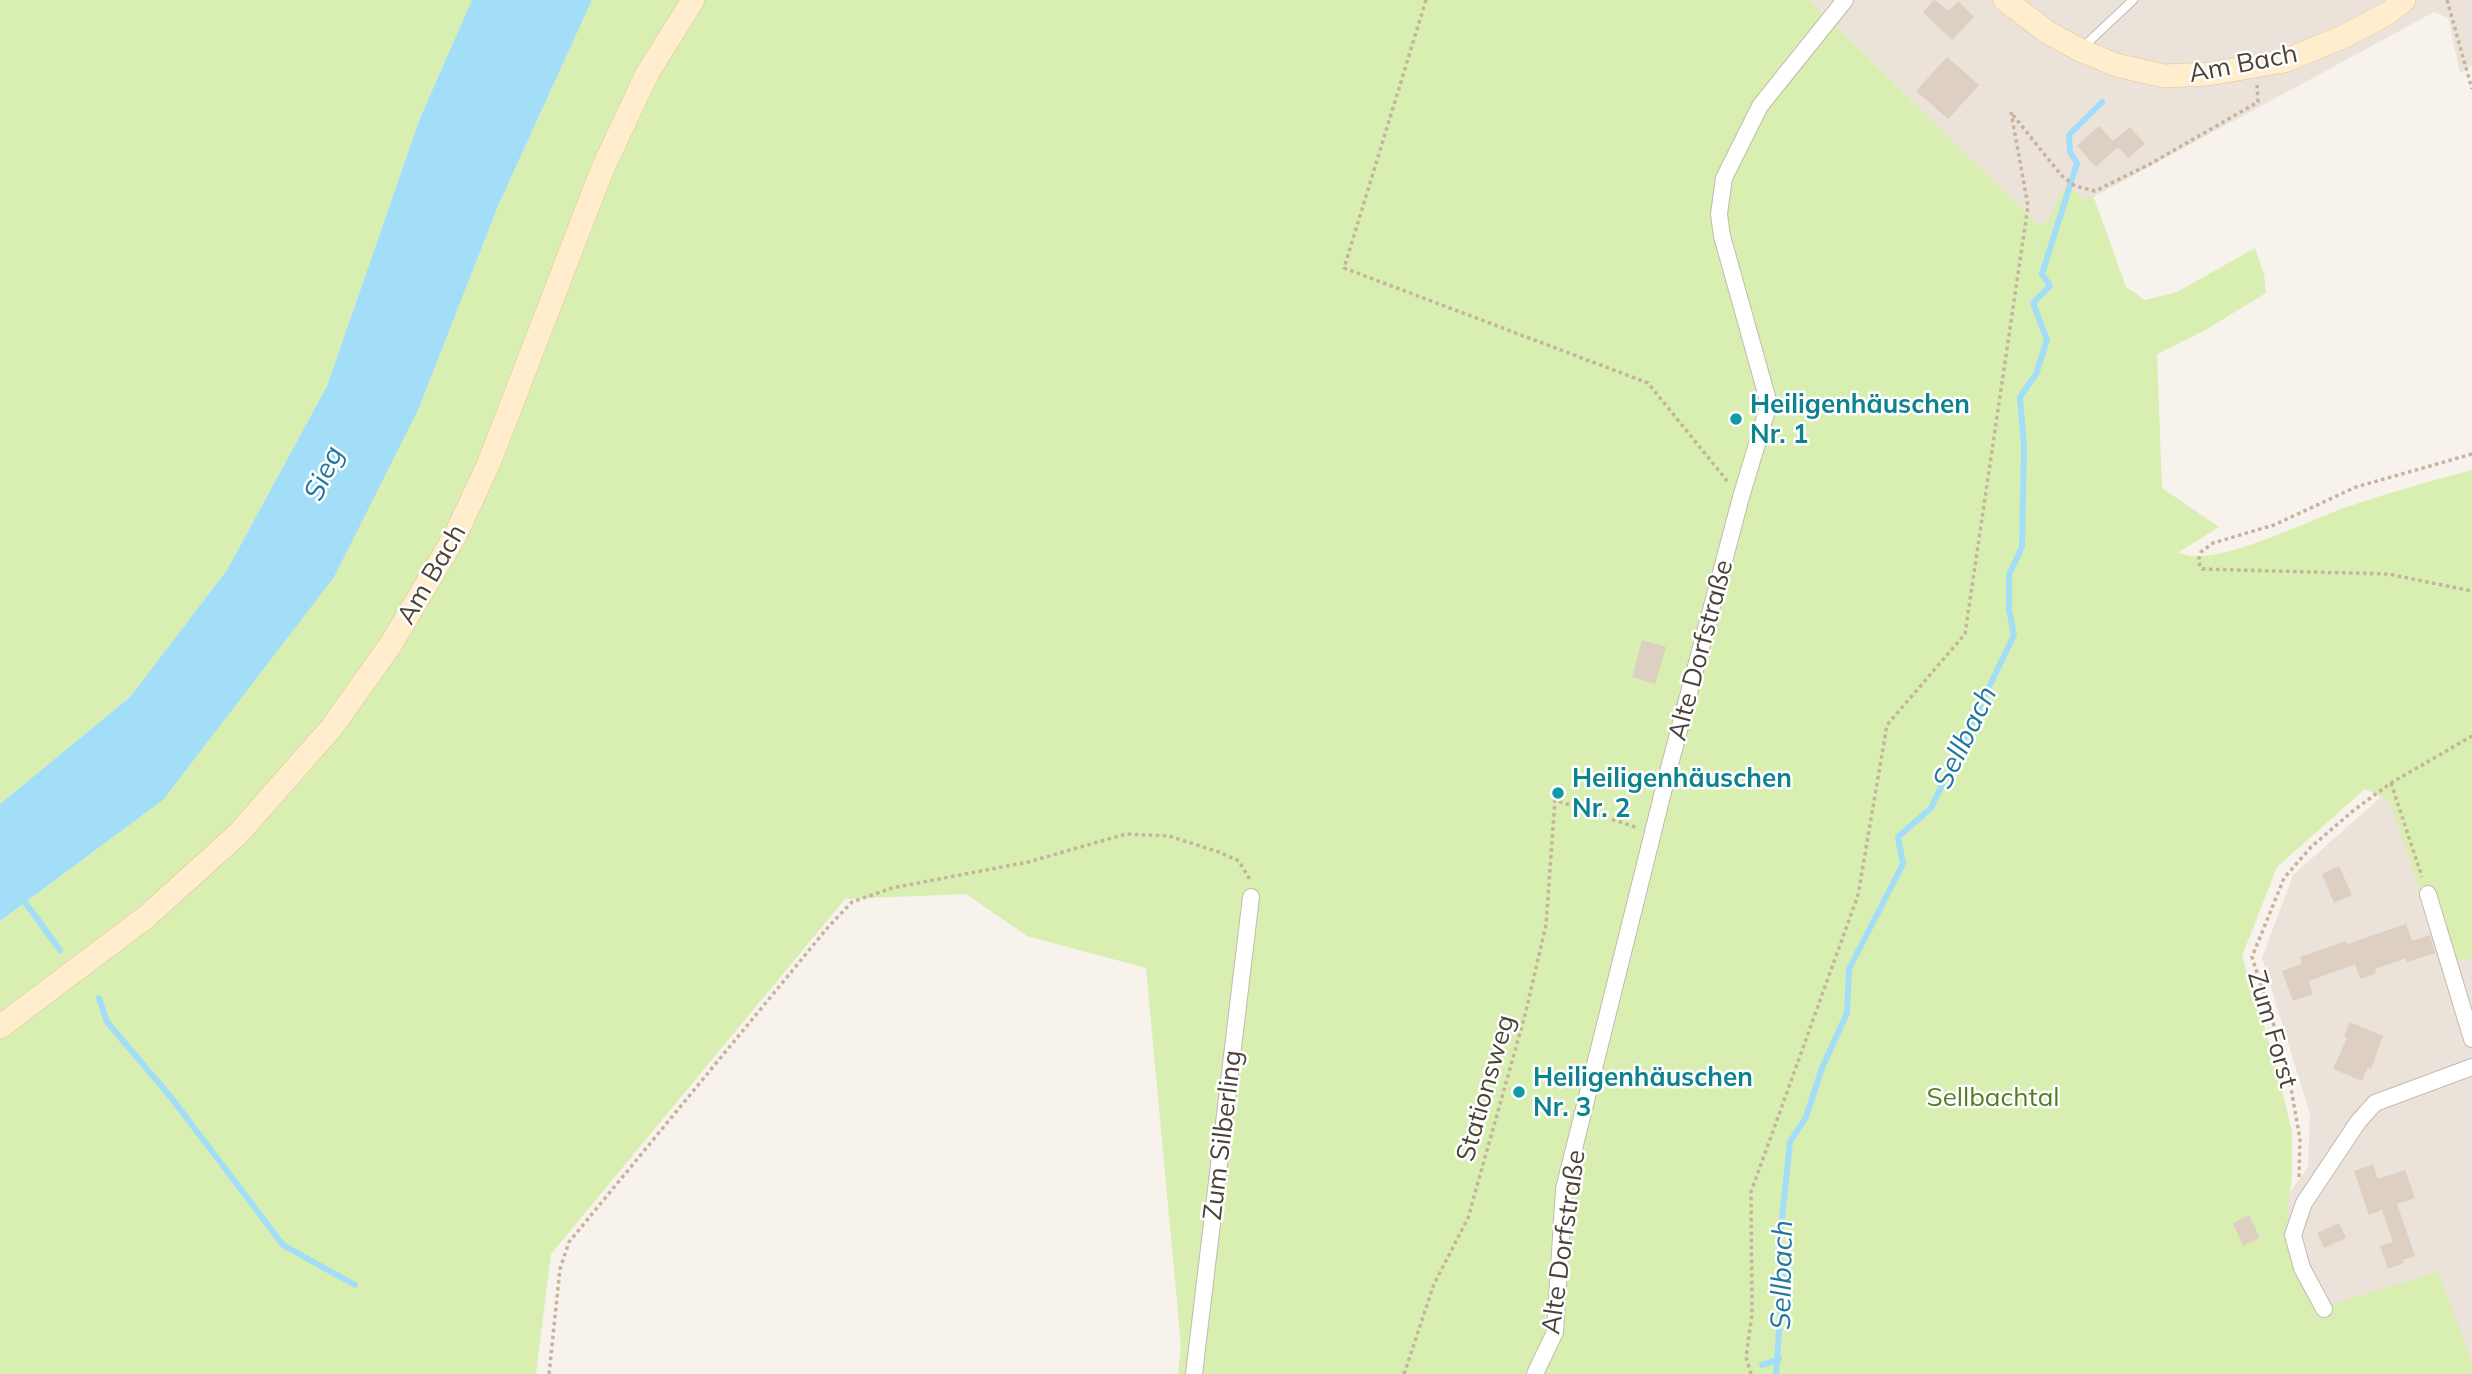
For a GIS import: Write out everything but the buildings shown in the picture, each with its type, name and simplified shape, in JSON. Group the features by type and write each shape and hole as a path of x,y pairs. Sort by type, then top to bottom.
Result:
{"street":[{"name":"Am Bach","path":"0,1027 146,917 238,834 332,727 391,644 455,536 489,463 602,170 647,74 693,0"},
{"name":"Alte Dorfstraße","path":"1535,1374 1555,1332 1564,1189 1653,833 1741,497 1769,404 1722,236 1720,215 1724,178 1760,106 1844,0"},
{"name":"Am Bach","path":"2005,0 2047,32 2080,50 2116,65 2164,76 2209,74 2284,61 2345,36 2388,13 2404,0"},
{"path":"2428,894 2472,1039"},
{"name":"Zum Silberling","path":"1194,1374 1251,897"},
{"path":"2324,1309 2302,1268 2293,1235 2304,1203 2358,1122 2375,1102 2472,1067"}],"lane":[{"path":"2080,50 2133,0"}],"path":[{"path":"1426,0 1344,268 1648,383 1741,497"},
{"path":"2447,0 2472,89"},
{"path":"1751,1374 1746,1357 1752,1314 1751,1192 1858,895 1887,725 1965,634 2028,206 2011,113 2061,175 2075,186 2095,191 2150,164 2258,102 2255,66"},
{"path":"2472,454 2356,487 2274,525 2213,543 2201,552 2199,561 2202,569 2388,574 2472,591"},
{"name":"Zum Forst","path":"2304,1203 2299,1185 2300,1139 2287,1066 2252,957 2284,878 2311,847 2390,783 2472,736"},
{"path":"2390,783 2428,894"},
{"name":"Stationsweg","path":"1404,1374 1434,1284 1468,1218 1525,1015 1546,925 1555,800 1653,833"},
{"path":"549,1374 560,1269 569,1242 852,902 892,888 1028,862 1126,834 1169,836 1239,861 1250,877 1251,897"}],"shaded area":[{"path":"1809,0 2472,0 2472,65 2460,73 2448,18 2434,12 2040,226"},
{"path":"2381,797 2393,801 2437,904 2472,905 2472,1362 2318,1314 2275,1214 2308,1167 2310,1114 2262,958 2293,875"}],"green space":[{"path":"0,0 472,0 420,118 327,386 227,570 130,697 0,804"},
{"name":"Sellbachtal","path":"592,0 1809,0 2040,226 2048,221 2064,187 2079,194 2082,201 2093,195 2126,287 2145,300 2177,292 2255,248 2264,274 2266,293 2207,329 2157,354 2162,488 2219,527 2179,552 2193,556 2212,555 2236,549 2347,507 2472,470 2472,958 2455,960 2431,886 2420,890 2390,801 2365,789 2277,867 2242,956 2275,1061 2292,1132 2292,1175 2288,1207 2290,1228 2319,1308 2438,1272 2472,1362 2472,1374 1178,1374 1181,1345 1146,968 1027,936 966,894 845,899 551,1254 536,1374 0,1374 0,921 163,800 419,408 498,206"}],"water":[{"name":"Sieg","path":"472,0 592,0 498,206 419,408 334,577 163,800 0,921 0,804 130,697 227,570 327,386 420,118"}],"waterway":[{"name":"Sellbach","path":"1776,1374 1781,1302 1787,1277 1778,1256 1790,1142 1806,1117 1822,1068 1847,1013 1849,969 1903,864 1898,837 1931,808 2014,635 2009,610 2009,575 2022,547 2024,447 2020,397 2036,374 2047,340 2033,303 2050,286 2042,274 2077,163 2070,152 2069,135 2102,102"},
{"path":"22,898 60,950"},
{"path":"99,998 107,1022 170,1096 283,1245 355,1285"},
{"path":"1762,1365 1779,1359"}],"place":[{"name":"Heiligenhäuschen Nr. 1","path":"1736,419"},
{"name":"Heiligenhäuschen Nr. 2","path":"1558,793"},
{"name":"Heiligenhäuschen Nr. 3","path":"1519,1092"}]}
